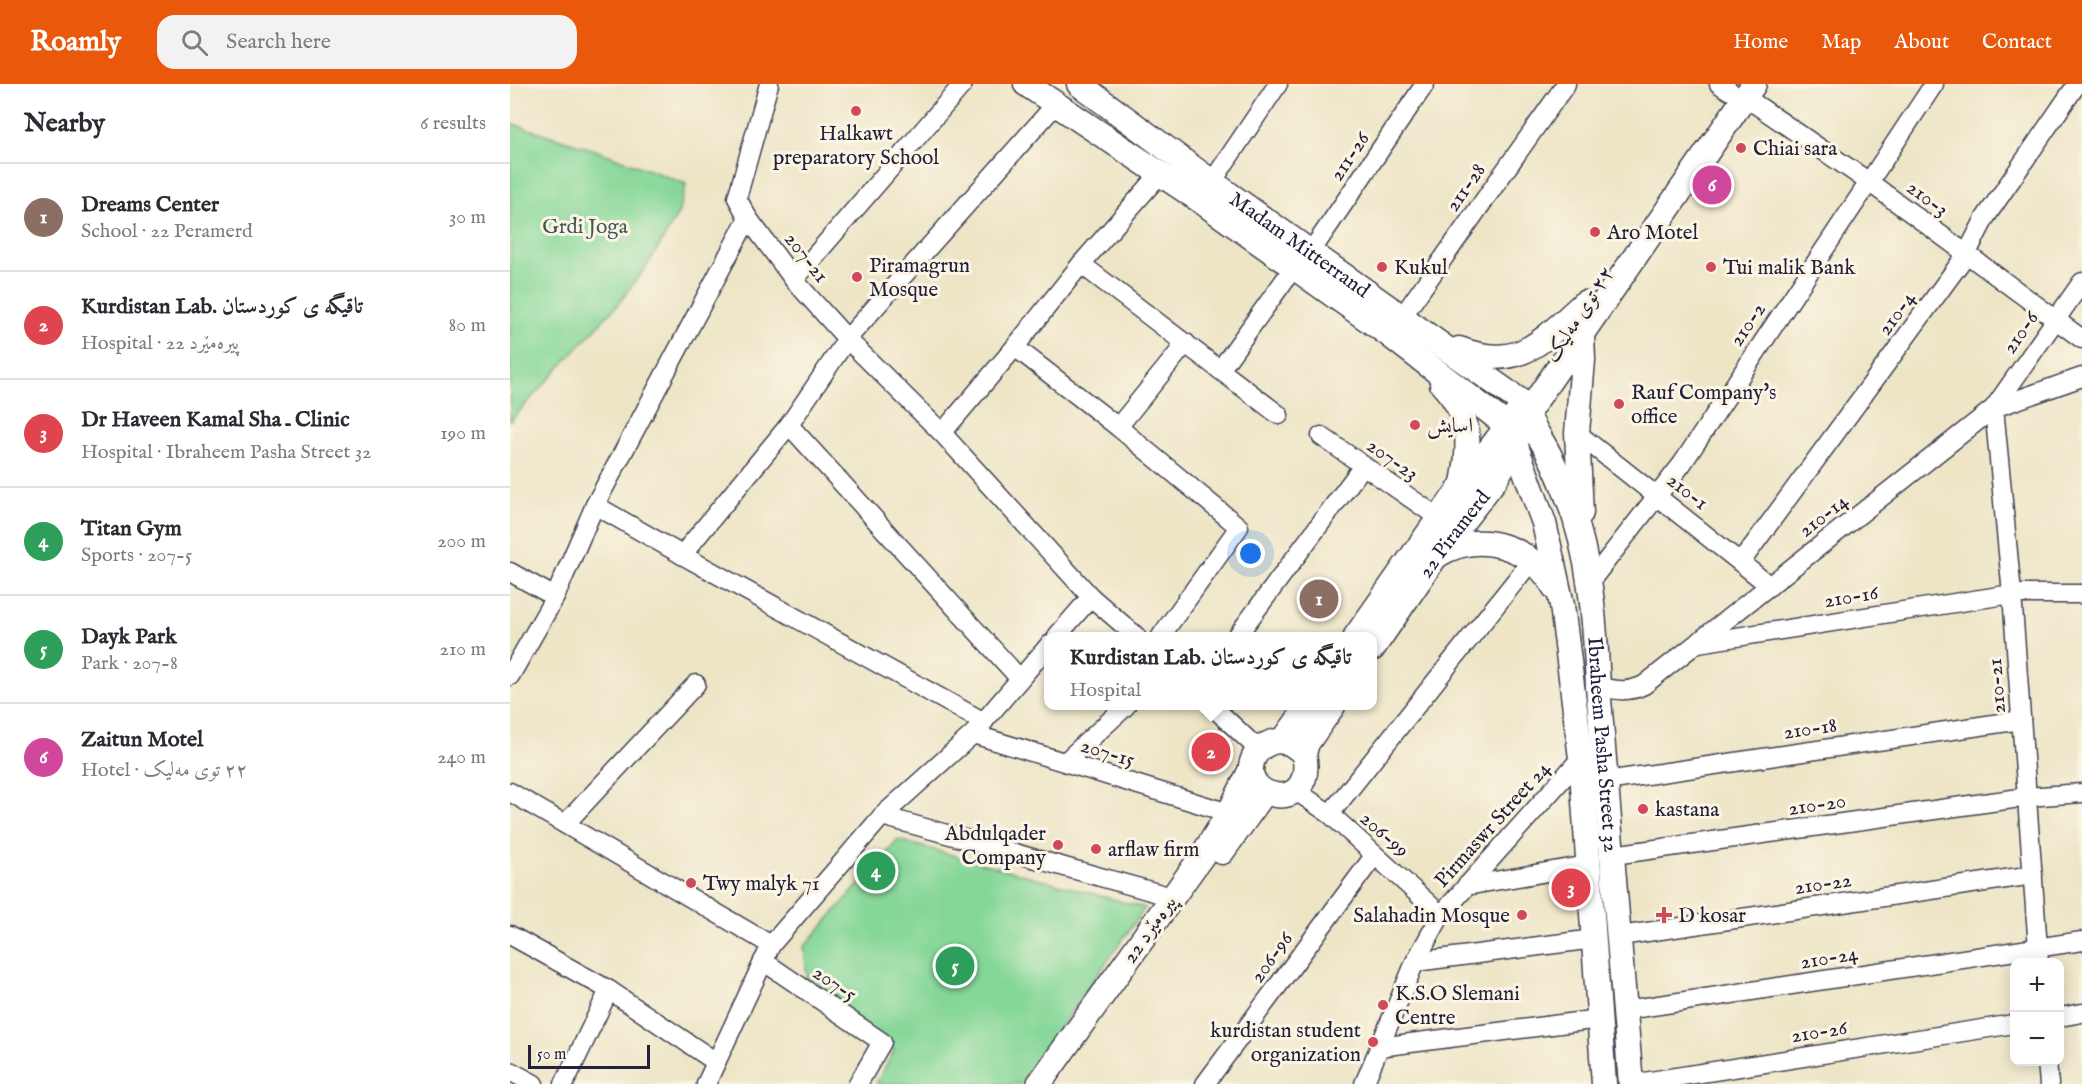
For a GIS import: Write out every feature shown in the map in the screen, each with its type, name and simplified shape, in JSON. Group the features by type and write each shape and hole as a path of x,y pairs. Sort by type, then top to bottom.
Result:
{"main road":[{"name":"Madam Mitterrand","path":"1026,84 1160,174 1302,260 1402,317 1427,335 1518,423"},
{"name":"Madam Mitterrand","path":"1079,84 1212,182 1413,355"},
{"name":"٢٢ توی مەلیک","path":"1518,423 1584,303 1736,88"},
{"name":"٢٢ توی مەلیک","path":"1518,423 1582,334 1736,88"},
{"path":"1427,335 1470,353 1493,357 1514,356 1538,344 1584,303"},
{"path":"1582,334 1583,360 1577,433 1583,552"},
{"path":"1359,632 1463,484 1518,423 1413,355"},
{"path":"1413,355 1449,392 1463,417 1468,441 1463,484"},
{"name":"Ibraheem Pasha Street 32","path":"1518,423 1542,441 1567,495 1589,583 1631,1084"},
{"name":"Ibraheem Pasha Street 32","path":"1518,423 1526,471 1544,523 1562,604 1581,758 1604,1084"},
{"name":"22 Piramerd","path":"1377,642 1436,556 1495,480 1518,423"},
{"path":"1436,556 1452,547 1482,543 1514,550 1532,560 1547,575 1562,604"},
{"path":"1283,741 1305,710"},
{"path":"1304,753 1290,743 1270,742 1255,759 1254,780 1271,795 1284,796 1296,791 1306,777 1304,753 1307,743 1330,710"},
{"name":"22 پیرەمێرد","path":"1039,1084 1202,856 1229,813 1255,759"},
{"name":"22 پیرەمێرد","path":"1057,1084 1265,792"}],"street":[{"name":"207-21","path":"769,84 737,198 748,218 795,280 847,339 942,433 1090,597 1131,632"},
{"path":"795,280 963,84"},
{"path":"1212,182 1278,84"},
{"name":"211-26","path":"1220,370 1302,260 1425,84"},
{"name":"211-28","path":"1402,317 1566,84"},
{"name":"210-2","path":"1589,583 1682,464 1934,84"},
{"name":"210-4","path":"1741,562 1966,255 1985,218 2077,84"},
{"name":"210-3","path":"1736,88 1869,182 2082,339"},
{"path":"682,555 789,424 847,339 1056,104"},
{"path":"942,433 1081,264 1160,174"},
{"path":"510,676 555,597 595,505 748,218"},
{"path":"1081,264 1279,415"},
{"name":"210-6","path":"1994,408 2082,282"},
{"path":"1118,427 1186,343"},
{"path":"1015,347 1118,427 1239,527 1164,632"},
{"name":"210-14","path":"1598,687 1624,691 1634,690 1652,680 1994,408 2082,377"},
{"name":"210-21","path":"1994,408 2012,594 2038,955"},
{"path":"789,424 1020,679"},
{"name":"210-1","path":"1577,433 1770,586"},
{"name":"207-23","path":"1321,436 1438,518"},
{"path":"1240,632 1363,466"},
{"name":"207-15","path":"595,505 979,728 1065,762 1229,813"},
{"path":"1330,814 1532,560"},
{"path":"510,572 555,597"},
{"name":"210-16","path":"1697,643 2012,594 2082,594"},
{"path":"1060,632 1090,597"},
{"path":"706,1084 767,953 882,816 979,728 1044,651"},
{"path":"565,824 696,684"},
{"path":"1065,762 1121,710"},
{"path":"1216,710 1255,759"},
{"name":"210-18","path":"1606,781 2021,720"},
{"name":"Pirmaswr Street 24","path":"1364,1084 1416,962 1441,915 1581,758"},
{"name":"206-99","path":"1296,791 1330,814 1441,915"},
{"name":"207-5","path":"510,792 565,824 767,953 882,1042 858,1084"},
{"name":"210-20","path":"1613,855 2027,797 2082,793"},
{"path":"882,816 1172,897"},
{"name":"206-96","path":"1205,1084 1374,856"},
{"path":"1466,886 1588,865"},
{"name":"210-22","path":"1620,936 2033,875"},
{"path":"510,935 609,990 716,1062"},
{"path":"1416,962 1594,939"},
{"name":"210-24","path":"1626,1010 2038,955 2082,941"},
{"path":"564,1084 609,990"},
{"path":"2064,1016 2082,1013"},
{"path":"1379,1047 1600,1018"},
{"name":"210-26","path":"1631,1084 2010,1025"},
{"path":"2047,1066 2049,1084"},
{"path":"510,1071 534,1084"}],"green space":[{"name":"Grdi Joga","path":"510,123 598,151 686,184 678,214 649,263 620,302 510,421"},
{"path":"898,840 1145,908 1020,1084 876,1084 894,1051 808,985 804,947"}],"place":[{"name":"Halkawt preparatory School","path":"856,111"},
{"name":"Chiai sara","path":"1741,148"},
{"name":"Zaitun Motel","path":"1712,185"},
{"name":"Aro Motel","path":"1595,232"},
{"name":"Kukul","path":"1382,267"},
{"name":"Tui malik Bank","path":"1711,267"},
{"name":"Piramagrun Mosque","path":"857,277"},
{"name":"Rauf Company's office","path":"1619,404"},
{"name":"اسايش","path":"1415,425"},
{"name":"Dreams Center","path":"1319,599"},
{"name":"Kurdistan Lab. تاقيگه ى كوردستان","path":"1211,752"},
{"name":"kastana","path":"1643,809"},
{"name":"Abdulqader Company","path":"1058,845"},
{"name":"arflaw firm","path":"1096,849"},
{"name":"Titan Gym","path":"876,871"},
{"name":"Twy malyk 71","path":"691,883"},
{"name":"Dr Haveen Kamal Sha ـ Clinic","path":"1571,888"},
{"name":"Salahadin Mosque","path":"1522,915"},
{"name":"D kosar","path":"1664,915"},
{"name":"Dayk Park","path":"955,966"},
{"name":"K.S.O Slemani Centre","path":"1383,1005"},
{"name":"kurdistan student organization","path":"1373,1042"}]}
